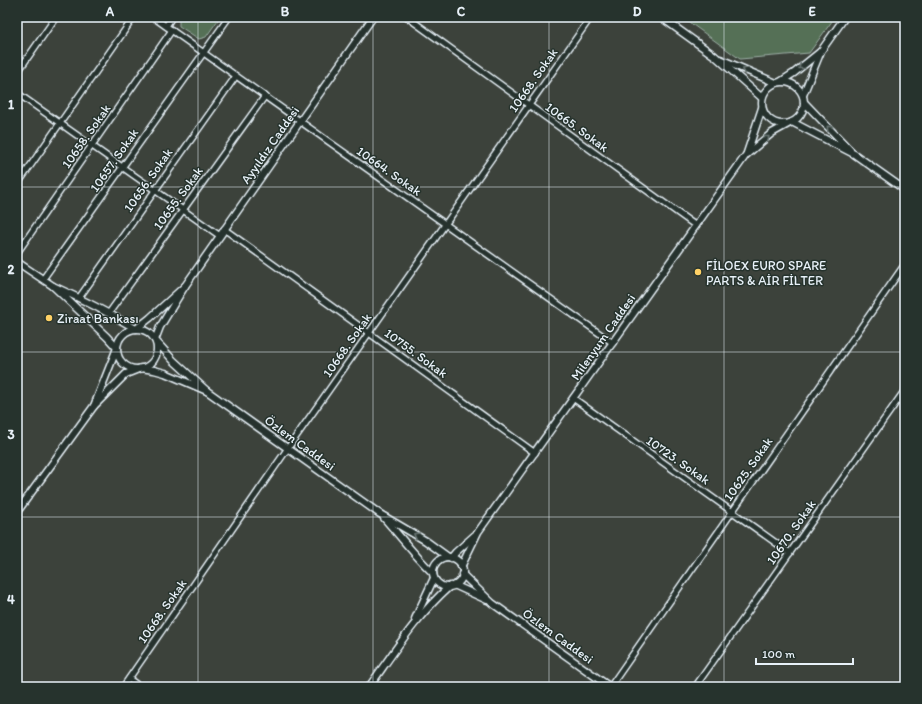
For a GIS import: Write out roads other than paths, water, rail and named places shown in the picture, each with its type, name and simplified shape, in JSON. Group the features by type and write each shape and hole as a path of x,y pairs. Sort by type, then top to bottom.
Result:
{"street":[{"path":"17,73 56,17"},
{"path":"17,185 134,17"},
{"name":"10664. Sokak","path":"153,17 612,343"},
{"path":"166,26 172,17"},
{"name":"10657. Sokak","path":"43,280 229,17"},
{"name":"Ayyıldız Caddesi","path":"155,340 160,327 185,286 373,17"},
{"name":"10665. Sokak","path":"408,17 696,226"},
{"name":"10668. Sokak","path":"123,687 288,448 591,17"},
{"path":"660,17 715,56 762,98"},
{"path":"746,155 762,108 763,94 767,88 794,73 821,51 845,17"},
{"name":"10658. Sokak","path":"17,253 172,30"},
{"path":"746,155 772,133 796,120 800,115 821,51"},
{"path":"715,56 778,82 788,82 800,89 804,99 854,154"},
{"name":"10656. Sokak","path":"78,298 236,76"},
{"path":"17,93 220,236"},
{"name":"10655. Sokak","path":"109,313 265,96"},
{"path":"762,108 765,115 770,120 783,124 791,122 854,154 905,190"},
{"name":"Milenyum Caddesi","path":"478,532 746,155"},
{"name":"10755. Sokak","path":"224,229 535,453"},
{"path":"17,262 53,286 109,313 136,329"},
{"name":"10625. Sokak","path":"610,687 905,264"},
{"path":"53,286 107,337 117,348 120,360 124,364 130,367 141,368"},
{"name":"Ayyıldız Caddesi","path":"136,329 185,286"},
{"path":"17,512 94,406 126,374 147,366 152,362 157,352 157,346 152,335 142,329 136,329 130,330 121,337 94,406"},
{"name":"Özlem Caddesi","path":"155,340 173,360 207,390 380,514 426,541 449,557"},
{"name":"Özlem Caddesi","path":"141,368 165,373 207,390"},
{"name":"10670. Sokak","path":"695,687 905,390"},
{"name":"10723. Sokak","path":"573,398 790,553"},
{"name":"Özlem Caddesi","path":"380,514 434,576"},
{"path":"452,586 440,585 434,576 433,568 439,560 449,557 456,552 478,532"},
{"path":"372,686 412,626 440,595 458,582 461,578 462,570 478,532"},
{"path":"449,557 457,560 462,570"},
{"name":"Özlem Caddesi","path":"462,570 492,603 610,687"},
{"path":"412,626 434,576"},
{"name":"Özlem Caddesi","path":"452,586 492,603"},
{"path":"129,679 140,687"}],"place":[{"name":"FİLOEX EURO SPARE PARTS & AİR FİLTER","path":"698,272"},
{"name":"Ziraat Bankası","path":"49,318"}]}
